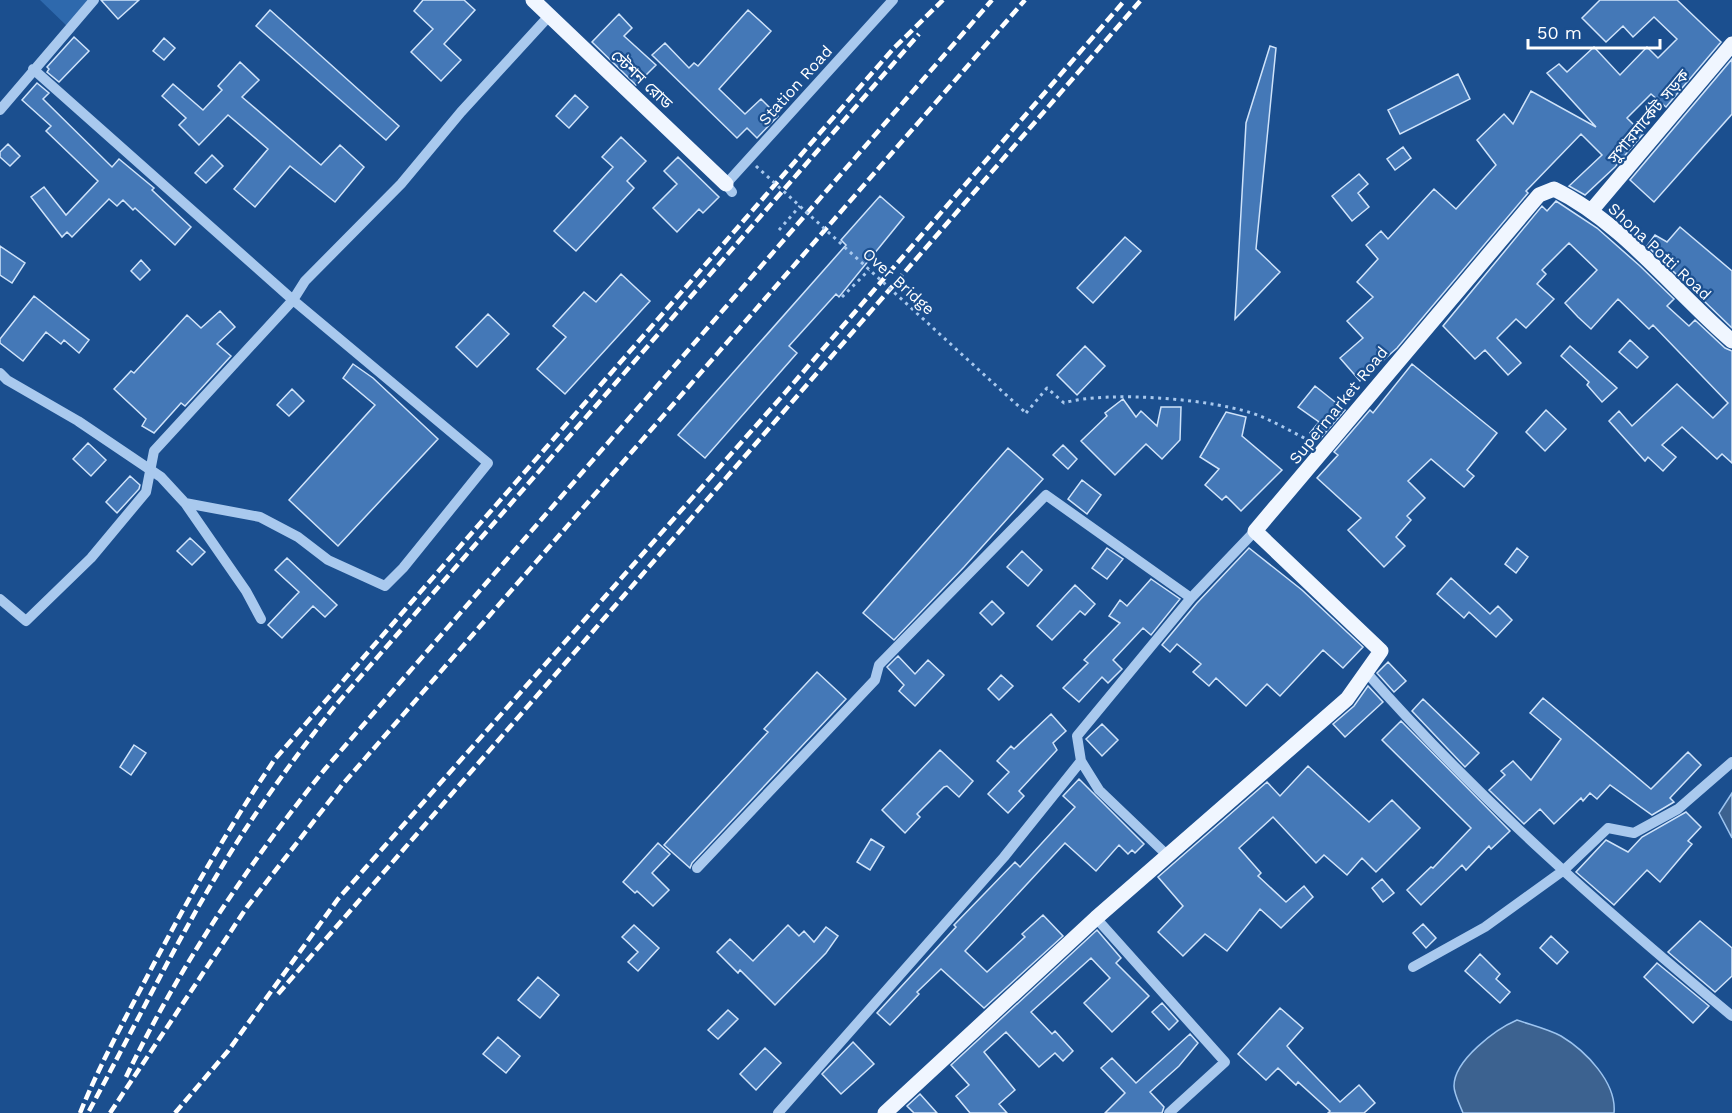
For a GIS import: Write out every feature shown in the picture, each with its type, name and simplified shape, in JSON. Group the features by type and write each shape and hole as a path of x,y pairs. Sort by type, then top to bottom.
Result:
{"main road":[{"name":"স্টেশন রোড","path":"533,0 729,188"},
{"name":"সুপারমার্কেট সড়ক","path":"1591,211 1732,44"},
{"name":"Supermarket Road","path":"1255,531 1539,195 1554,189 1577,200 1591,211"},
{"name":"Shona Potti Road","path":"1591,211 1732,341"},
{"path":"885,1113 1096,918 1347,699 1381,651 1255,531"}],"street":[{"path":"0,110 94,0"},
{"name":"Station Road","path":"729,188 893,0"},
{"path":"0,599 26,621 91,558 146,492 154,450 293,300 305,281 401,184 461,112 549,16"},
{"path":"33,69 293,300 488,463 403,568 385,586 328,561 298,537 260,518 185,503"},
{"path":"0,373 162,477 185,503 246,591 261,619"},
{"path":"697,868 875,680 879,665 1046,495 1191,598"},
{"path":"1168,856 1099,790 1081,761 1077,735 1191,598 1255,531"},
{"path":"1366,672 1419,731 1564,870 1732,1016"},
{"path":"778,1113 1004,857 1081,761"},
{"path":"1413,967 1485,927 1564,870 1608,828 1634,833 1678,809 1732,762"},
{"path":"1096,918 1225,1062 1169,1113"}],"path":[{"name":"Over Bridge","path":"756,166 1026,413 1047,388 1064,403 1079,398 1141,398 1205,404 1259,416 1309,441 1323,452"},
{"path":"779,230 800,206"},
{"path":"842,297 868,270"}],"shaded area":[{"path":"40,0 94,0 69,28"},
{"path":"1732,793 1732,838 1719,813"},
{"path":"1517,1020 1561,1036 1590,1059 1610,1090 1614,1102 1614,1113 1463,1113 1454,1086 1461,1066 1468,1056 1488,1038"}],"building":[{"path":"101,0 139,0 118,19"},
{"path":"423,0 464,0 475,10 444,44 461,60 441,81 411,52 433,29 414,11"},
{"path":"1600,0 1677,0 1721,42 1666,107 1651,94 1627,118 1643,134 1615,167 1585,195 1569,186 1602,155 1581,134 1526,191 1528,193 1397,348 1360,381 1340,358 1363,338 1347,321 1373,297 1357,282 1378,259 1366,245 1381,231 1388,239 1434,189 1456,209 1496,165 1477,140 1504,114 1513,124 1531,91 1596,127 1547,73 1559,64 1567,72 1594,47 1620,75 1647,47 1658,58 1677,39 1654,17 1633,37 1623,26 1606,42 1582,18"},
{"path":"270,10 399,126 386,140 256,26"},
{"path":"748,10 771,31 719,89 745,114 761,99 778,116 757,138 747,128 737,138 652,55 665,43 689,68 694,63 698,66"},
{"path":"619,14 632,28 624,36 656,65 636,85 592,42"},
{"path":"74,37 89,51 59,82 47,72 49,69 47,67"},
{"path":"164,38 175,48 164,60 153,51"},
{"path":"1270,46 1276,48 1256,249 1280,272 1235,319 1246,123"},
{"path":"1732,59 1732,114 1654,202 1630,180"},
{"path":"240,62 259,80 242,97 321,165 340,145 364,167 335,202 290,166 255,207 234,189 268,149 228,115 199,145 179,125 186,118 162,96 173,84 203,110 222,90 218,86"},
{"path":"1458,74 1470,99 1400,134 1388,110"},
{"path":"37,83 49,93 43,99 112,167 119,159 154,188 152,190 191,227 175,245 135,208 133,210 123,200 117,206 109,199 72,237 67,232 62,237 31,197 44,187 66,215 98,181 46,131 51,126 22,100"},
{"path":"575,95 588,107 569,128 556,116"},
{"path":"621,137 646,161 627,181 634,188 576,251 554,231 613,167 602,157"},
{"path":"8,144 20,156 10,166 0,157 0,152"},
{"path":"1403,147 1411,158 1395,170 1387,159"},
{"path":"212,155 223,166 206,183 195,173"},
{"path":"678,157 719,197 703,213 699,209 677,232 653,208 677,184 664,171"},
{"path":"1359,174 1368,184 1358,193 1369,207 1352,221 1332,196"},
{"path":"880,196 904,217 839,297 836,294 789,346 797,353 705,458 678,435 846,245 841,240"},
{"path":"1556,201 1597,228 1640,266 1674,299 1667,306 1689,326 1695,320 1725,348 1732,351 1732,463 1722,454 1717,459 1682,427 1662,445 1676,457 1663,471 1648,457 1645,461 1609,421 1619,411 1632,426 1677,384 1713,418 1728,403 1653,325 1649,329 1618,299 1591,329 1578,317 1565,303 1597,270 1569,243 1542,270 1546,274 1537,284 1554,299 1526,328 1516,319 1497,338 1521,363 1508,375 1485,350 1475,359 1443,326 1542,206 1547,211"},
{"path":"1680,227 1732,271 1732,328 1647,246 1655,235 1667,242"},
{"path":"1125,237 1141,251 1093,303 1077,288"},
{"path":"0,246 25,263 12,283 0,275"},
{"path":"141,260 150,270 140,280 131,271"},
{"path":"621,274 650,301 565,394 537,369 566,337 553,326 584,292 596,302"},
{"path":"34,296 89,340 79,353 64,340 61,344 46,332 23,361 0,343 0,339"},
{"path":"220,311 235,327 217,344 231,356 185,406 181,403 154,433 142,426 146,419 114,389 131,371 134,373 187,315 201,328"},
{"path":"488,314 509,334 477,367 456,347"},
{"path":"1630,340 1648,357 1637,368 1619,352"},
{"path":"1085,346 1105,366 1077,395 1057,375"},
{"path":"1570,346 1617,388 1602,402 1587,385 1589,382 1561,356"},
{"path":"353,364 373,378 438,439 338,546 289,500 375,405 343,378"},
{"path":"1412,364 1497,433 1467,470 1474,476 1464,487 1431,459 1408,481 1425,498 1407,516 1411,520 1396,537 1405,546 1384,567 1348,530 1361,518 1317,478 1338,455 1334,452 1370,410 1373,413"},
{"path":"1315,386 1345,410 1319,440 1310,433 1319,422 1298,407"},
{"path":"292,389 304,401 289,416 277,405"},
{"path":"1123,399 1136,417 1141,411 1157,426 1161,407 1181,407 1180,440 1162,459 1146,444 1115,475 1081,441 1107,416 1105,413"},
{"path":"1546,410 1566,429 1545,451 1526,432"},
{"path":"1226,412 1246,417 1242,436 1282,470 1241,511 1226,496 1222,500 1205,485 1219,469 1200,457"},
{"path":"88,443 106,460 91,476 73,459"},
{"path":"1063,445 1077,459 1068,469 1053,455"},
{"path":"1008,448 1043,479 894,640 863,613"},
{"path":"130,476 140,485 139,489 117,513 106,502"},
{"path":"1082,480 1101,495 1087,514 1068,499"},
{"path":"190,538 205,552 192,565 177,551"},
{"path":"1107,548 1123,559 1107,579 1092,568"},
{"path":"1249,548 1302,590 1363,647 1343,668 1323,650 1280,696 1267,684 1246,706 1216,678 1209,686 1193,672 1201,664 1177,644 1170,652 1162,645 1197,603"},
{"path":"1517,548 1528,557 1516,573 1505,564"},
{"path":"1022,551 1042,570 1028,586 1007,567"},
{"path":"287,558 337,605 325,617 313,606 282,638 268,625 299,592 275,570"},
{"path":"1451,578 1490,614 1498,606 1512,620 1496,637 1469,612 1464,618 1437,594"},
{"path":"1151,579 1180,599 1151,635 1143,628 1113,660 1122,669 1108,683 1102,677 1079,702 1063,688 1088,663 1084,660 1120,623 1109,616 1120,600 1127,606"},
{"path":"1075,585 1095,604 1085,615 1080,611 1052,640 1037,626"},
{"path":"992,601 1004,613 992,625 980,613"},
{"path":"898,656 915,674 928,660 944,675 915,706 899,691 904,685 887,667"},
{"path":"1388,662 1406,681 1394,692 1377,673"},
{"path":"817,672 846,699 692,863 690,868 664,845 768,732 764,729"},
{"path":"1001,675 1013,686 999,700 988,689"},
{"path":"1368,686 1383,702 1345,737 1333,724 1354,706"},
{"path":"1543,698 1651,789 1688,752 1701,765 1670,798 1674,802 1652,815 1610,785 1597,799 1590,793 1583,801 1581,798 1554,824 1540,809 1524,824 1489,790 1505,775 1501,771 1513,761 1531,780 1561,739 1530,713"},
{"path":"1423,699 1479,753 1465,767 1412,711"},
{"path":"1051,714 1066,731 1053,743 1057,750 1019,791 1024,796 1008,813 988,794 1009,772 997,761 1011,746 1014,749"},
{"path":"1401,721 1510,831 1491,849 1489,846 1466,870 1462,865 1421,905 1407,890 1431,867 1433,868 1471,828 1382,740"},
{"path":"1102,724 1118,740 1102,756 1086,739"},
{"path":"134,745 146,753 131,775 120,767"},
{"path":"940,750 973,781 959,797 947,786 944,787 917,814 920,817 905,833 882,810"},
{"path":"1308,766 1369,822 1392,800 1420,828 1376,872 1362,858 1347,875 1324,855 1316,863 1273,817 1239,848 1261,873 1258,876 1286,902 1304,886 1313,897 1281,928 1260,909 1227,951 1205,934 1183,956 1158,932 1183,906 1158,877 1267,782 1280,796"},
{"path":"1079,779 1144,844 1135,853 1132,850 1128,854 1119,845 1096,871 1065,843 965,951 987,972 1025,937 1022,934 1043,915 1063,936 984,1008 941,969 917,992 919,994 890,1025 877,1013 956,927 954,925 1015,862 1020,867 1075,807 1063,796"},
{"path":"1686,812 1701,827 1688,841 1692,844 1660,882 1647,870 1614,905 1576,872 1606,840 1628,852 1642,837"},
{"path":"871,839 884,847 870,870 857,862"},
{"path":"658,843 670,854 652,873 669,890 653,906 623,882"},
{"path":"1382,879 1394,893 1383,902 1372,888"},
{"path":"1700,921 1732,948 1732,976 1715,992 1668,952"},
{"path":"1423,924 1436,938 1426,948 1413,933"},
{"path":"634,925 659,948 638,971 628,962 638,952 622,937"},
{"path":"788,925 799,936 804,931 814,942 826,927 838,936 826,953 775,1005 740,970 738,973 717,952 730,939 753,961"},
{"path":"1097,930 1121,958 1116,963 1149,996 1112,1032 1084,1003 1110,978 1091,958 1031,1012 1052,1034 1055,1031 1073,1051 1063,1061 1055,1053 1039,1067 1006,1032 984,1052 1015,1090 999,1104 1007,1113 970,1113 956,1096 969,1085 951,1065"},
{"path":"1551,936 1568,952 1557,964 1540,948"},
{"path":"1480,954 1500,974 1496,979 1510,992 1500,1003 1465,971"},
{"path":"1657,963 1709,1006 1693,1023 1644,977"},
{"path":"538,977 559,995 540,1018 518,1000"},
{"path":"1162,1003 1178,1021 1169,1030 1152,1012"},
{"path":"1280,1008 1303,1028 1287,1046 1340,1102 1359,1085 1375,1103 1364,1113 1328,1113 1330,1111 1298,1082 1296,1085 1278,1068 1266,1080 1238,1054"},
{"path":"728,1010 738,1019 718,1039 708,1030"},
{"path":"1190,1034 1198,1043 1179,1066 1150,1092 1164,1107 1162,1113 1105,1113 1125,1093 1101,1068 1112,1058 1136,1083"},
{"path":"498,1037 520,1056 506,1073 483,1054"},
{"path":"853,1042 874,1064 841,1094 822,1074"},
{"path":"765,1048 781,1063 756,1090 740,1074"},
{"path":"920,1094 937,1113 914,1113 907,1106"}],"railway":[{"path":"80,1113 113,1042 179,918 225,838 275,759 893,49 943,0"},
{"path":"126,1077 169,996 216,917 269,842 325,769 992,0"},
{"path":"110,1113 247,907 342,785 1025,0"},
{"path":"175,1113 228,1051 338,899 784,394 1125,0"},
{"path":"278,994 1141,0"},
{"path":"89,1111 181,937 220,869 286,770 335,706 919,34"}]}
